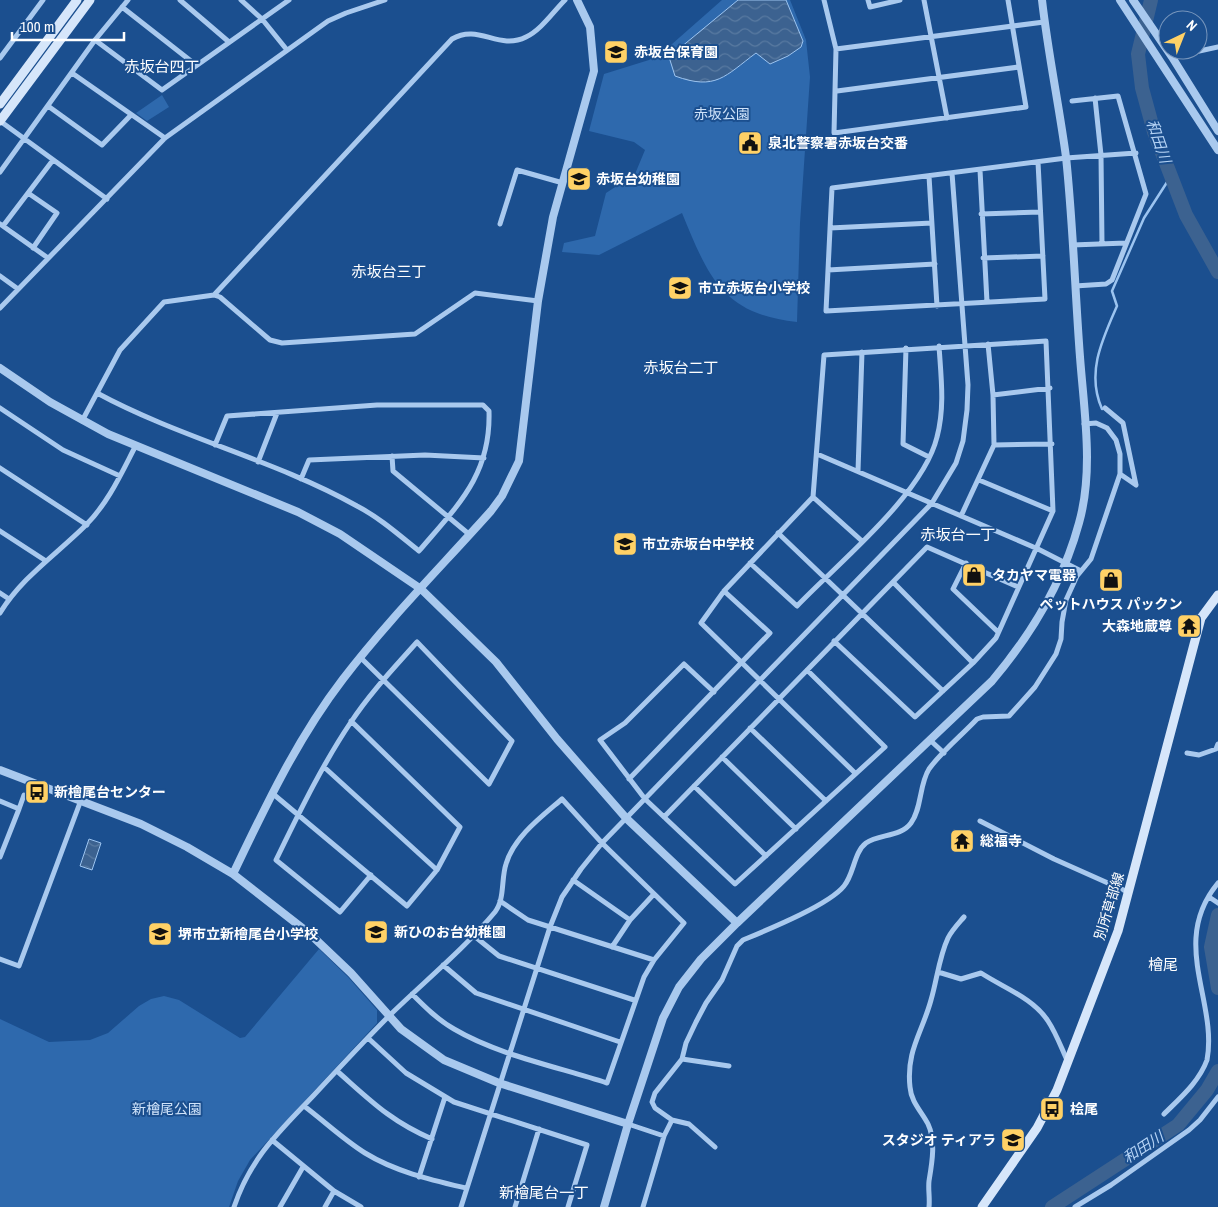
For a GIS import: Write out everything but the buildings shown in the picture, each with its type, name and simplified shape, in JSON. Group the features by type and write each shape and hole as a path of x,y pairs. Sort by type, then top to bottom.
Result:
{"main road":[{"path":"0,104 78,0"},
{"path":"0,121 90,0"},
{"name":"別所草部線","path":"982,1207 1037,1128 1056,1090 1118,931 1199,627 1206,609 1218,595"}],"street":[{"path":"0,58 43,0"},
{"path":"0,172 95,40 128,0"},
{"path":"180,0 230,42"},
{"path":"240,0 262,19 287,50"},
{"path":"95,40 162,90 289,0"},
{"path":"0,308 166,138 328,21 346,12 386,0"},
{"path":"214,295 452,40 465,33 504,42 525,38 565,0"},
{"path":"233,874 272,794 326,702 360,657 470,535 502,496 519,461 538,301 553,217 594,71 590,27 577,0"},
{"path":"824,0 836,49 837,91 834,133 1026,108 1008,0"},
{"path":"868,0 870,6 900,0"},
{"path":"924,0 947,118"},
{"path":"604,1207 628,1124 663,1018 679,987 700,960 737,923 980,694 1016,653 1039,617 1079,523 1086,479 1066,158 1042,0"},
{"path":"1120,0 1218,150"},
{"path":"1135,3 1158,38"},
{"path":"122,8 196,65"},
{"path":"836,49 1044,22"},
{"path":"1174,60 1218,131"},
{"path":"837,91 1019,67"},
{"path":"72,73 166,138"},
{"path":"1072,101 1118,96 1136,153 1146,194 1112,280 1106,284 1075,286"},
{"path":"1095,98 1101,155 1102,244"},
{"path":"48,106 102,146 131,115"},
{"path":"0,121 107,199"},
{"path":"1038,162 1045,299 826,311 832,188 1066,158 1136,153"},
{"path":"48,258 2,225 53,160"},
{"path":"500,224 517,170 563,183"},
{"path":"980,170 983,258 987,302"},
{"path":"461,1207 550,927 556,910 573,880 626,818 932,502 956,463 963,441 968,385 952,173"},
{"path":"929,176 936,264 937,306"},
{"path":"28,193 57,213 33,248"},
{"path":"981,214 1040,212"},
{"path":"830,228 932,222"},
{"path":"1072,245 1126,243"},
{"path":"983,258 1042,256"},
{"path":"828,270 936,264"},
{"path":"0,276 18,289"},
{"path":"82,421 120,350 164,302 214,295 226,301 270,340 282,342 414,334 474,293 538,301"},
{"path":"834,641 915,717 973,664 998,632 1018,587 1038,549 1053,511 1050,388 1046,341 906,348 824,355 813,497 724,591 701,623 855,773"},
{"path":"962,516 994,445 993,395 988,344"},
{"path":"750,563 797,606 909,493 937,440 942,416 943,393 938,346"},
{"path":"906,348 903,444 929,457"},
{"path":"858,471 862,352"},
{"path":"0,368 82,421 135,447 298,512 360,546 421,589 496,662 557,739 626,818 737,923"},
{"path":"993,395 1050,388"},
{"path":"97,393 134,413 301,479 360,507 419,551 470,489 484,458 490,434 489,411 483,404 377,405 227,416 215,445"},
{"path":"0,408 63,450 120,476"},
{"path":"1105,408 1123,423 1136,485 1120,474"},
{"path":"258,462 277,413"},
{"path":"715,1147 689,1124 672,1120 654,1108 652,1102 662,1082 682,1059 686,1043 696,1022 722,980 737,946 743,940 830,898 843,887 851,876 860,849 867,842 904,830 910,824 915,816 929,769 977,720 983,717 1009,716 1035,687 1056,654 1061,639 1066,600 1081,571 1091,559 1120,474 1120,454 1116,440 1107,428 1096,423 1084,424"},
{"path":"994,445 1052,444"},
{"path":"0,613 9,599 46,561 87,525 102,507 135,447"},
{"path":"817,454 932,502 1038,549 1081,571"},
{"path":"301,479 309,460 426,455 484,458"},
{"path":"392,456 393,471 470,535"},
{"path":"0,468 87,525"},
{"path":"979,480 1053,511"},
{"path":"813,497 862,541"},
{"path":"0,531 46,561"},
{"path":"778,533 943,691"},
{"path":"664,817 926,547 1018,587"},
{"path":"966,563 953,589 998,632"},
{"path":"893,582 973,664"},
{"path":"629,779 770,634 724,591"},
{"path":"0,593 9,599"},
{"path":"360,657 383,680 489,784 512,741 418,642 383,680 351,721 298,814 276,860 340,912 371,875"},
{"path":"714,692 684,664 625,723 600,740 646,799 735,884 885,747 807,670"},
{"path":"272,794 406,906 437,870 460,827 351,721"},
{"path":"750,728 826,801"},
{"path":"931,741 944,753"},
{"path":"1186,753 1199,755 1216,749 1218,744"},
{"path":"722,757 796,828"},
{"path":"324,767 437,870"},
{"path":"0,770 81,799 141,824 187,847 233,874 310,934 351,973 389,1016 415,1040 444,1060 499,1083 664,1136"},
{"path":"694,786 766,856"},
{"path":"0,858 24,795"},
{"path":"0,959 19,966 81,799"},
{"path":"234,1207 242,1183 253,1162 272,1140 389,1016 412,994 443,965 496,910 500,901 505,866 510,852 527,831 562,799 602,844 684,923 654,960 634,1000 607,1083 509,1052 467,1036 452,1028 412,994"},
{"path":"0,801 19,809"},
{"path":"980,821 1054,859 1128,892"},
{"path":"573,880 630,920"},
{"path":"1164,1114 1196,1080 1206,1062 1211,1046 1212,1018 1199,963 1198,944 1203,911 1218,883"},
{"path":"612,947 630,920 654,894"},
{"path":"1209,897 1218,902"},
{"path":"500,901 528,920 654,960"},
{"path":"929,1207 929,1183 933,1165 932,1143 929,1126 917,1109 910,1090 908,1066 913,1044 921,1030 931,1001 947,940 964,917"},
{"path":"473,935 499,956 634,1000"},
{"path":"443,965 476,993 620,1042"},
{"path":"938,972 961,979 981,973 1018,994 1037,1008 1047,1020 1067,1060"},
{"path":"368,1038 406,1073 445,1097 490,1114 587,1145 568,1207"},
{"path":"682,1059 728,1066"},
{"path":"337,1071 390,1118 406,1128 432,1139"},
{"path":"419,1177 445,1097"},
{"path":"1075,1207 1111,1185 1189,1130 1200,1120 1218,1097"},
{"path":"304,1106 364,1153 388,1166 419,1177 466,1188"},
{"path":"643,1207 664,1136 672,1120"},
{"path":"515,1207 539,1129"},
{"path":"272,1140 303,1168 334,1191 361,1207"},
{"path":"280,1207 303,1168"},
{"path":"325,1207 334,1191"}],"green space":[{"name":"赤坂公園","path":"722,0 790,0 806,40 810,77 800,223 797,322 772,318 751,310 735,301 721,288 700,255 682,213 599,255 562,252 564,243 595,236 606,193 635,174 645,150 634,142 589,131 604,74 649,60 663,52"},
{"path":"162,95 169,107 147,121 136,113"},
{"name":"新檜尾公園","path":"319,949 348,977 377,1010 377,1023 250,1160 238,1181 229,1207 0,1207 0,1019 49,1042 90,1040 108,1033 139,1006 151,999 164,996 179,1000 240,1038 245,1037"}],"water":[{"path":"738,0 786,0 803,41 801,47 788,56 770,64 756,53 719,79 701,82 675,76 669,57"},
{"path":"89,839 101,843 92,870 80,866"}],"waterway":[{"name":"和田川","path":"1151,0 1138,54 1142,88 1154,132 1186,215 1218,272"},
{"path":"1102,409 1097,396 1096,370 1101,344 1117,306 1112,291 1144,218 1171,176"},
{"name":"和田川","path":"1218,915 1211,947 1218,988"},
{"name":"和田川","path":"1052,1207 1178,1125 1207,1090 1218,1071"}],"place":[{"name":"赤坂台保育園","path":"616,52"},
{"name":"泉北警察署赤坂台交番","path":"750,143"},
{"name":"赤坂台幼稚園","path":"579,179"},
{"name":"市立赤坂台小学校","path":"680,288"},
{"name":"市立赤坂台中学校","path":"625,544"},
{"name":"タカヤマ電器","path":"974,575"},
{"name":"ペットハウス パックン","path":"1111,580"},
{"name":"大森地蔵尊","path":"1189,626"},
{"name":"新檜尾台センター","path":"37,792"},
{"name":"総福寺","path":"962,841"},
{"name":"新ひのお台幼稚園","path":"376,932"},
{"name":"堺市立新檜尾台小学校","path":"160,934"},
{"name":"桧尾","path":"1052,1109"},
{"name":"スタジオ ティアラ","path":"1013,1140"}],"district":[{"name":"赤坂台四丁","path":"162,66"},
{"name":"赤坂台三丁","path":"389,271"},
{"name":"赤坂台二丁","path":"681,367"},
{"name":"赤坂台一丁","path":"958,534"},
{"name":"檜尾","path":"1163,964"},
{"name":"新檜尾台一丁","path":"544,1192"}]}
